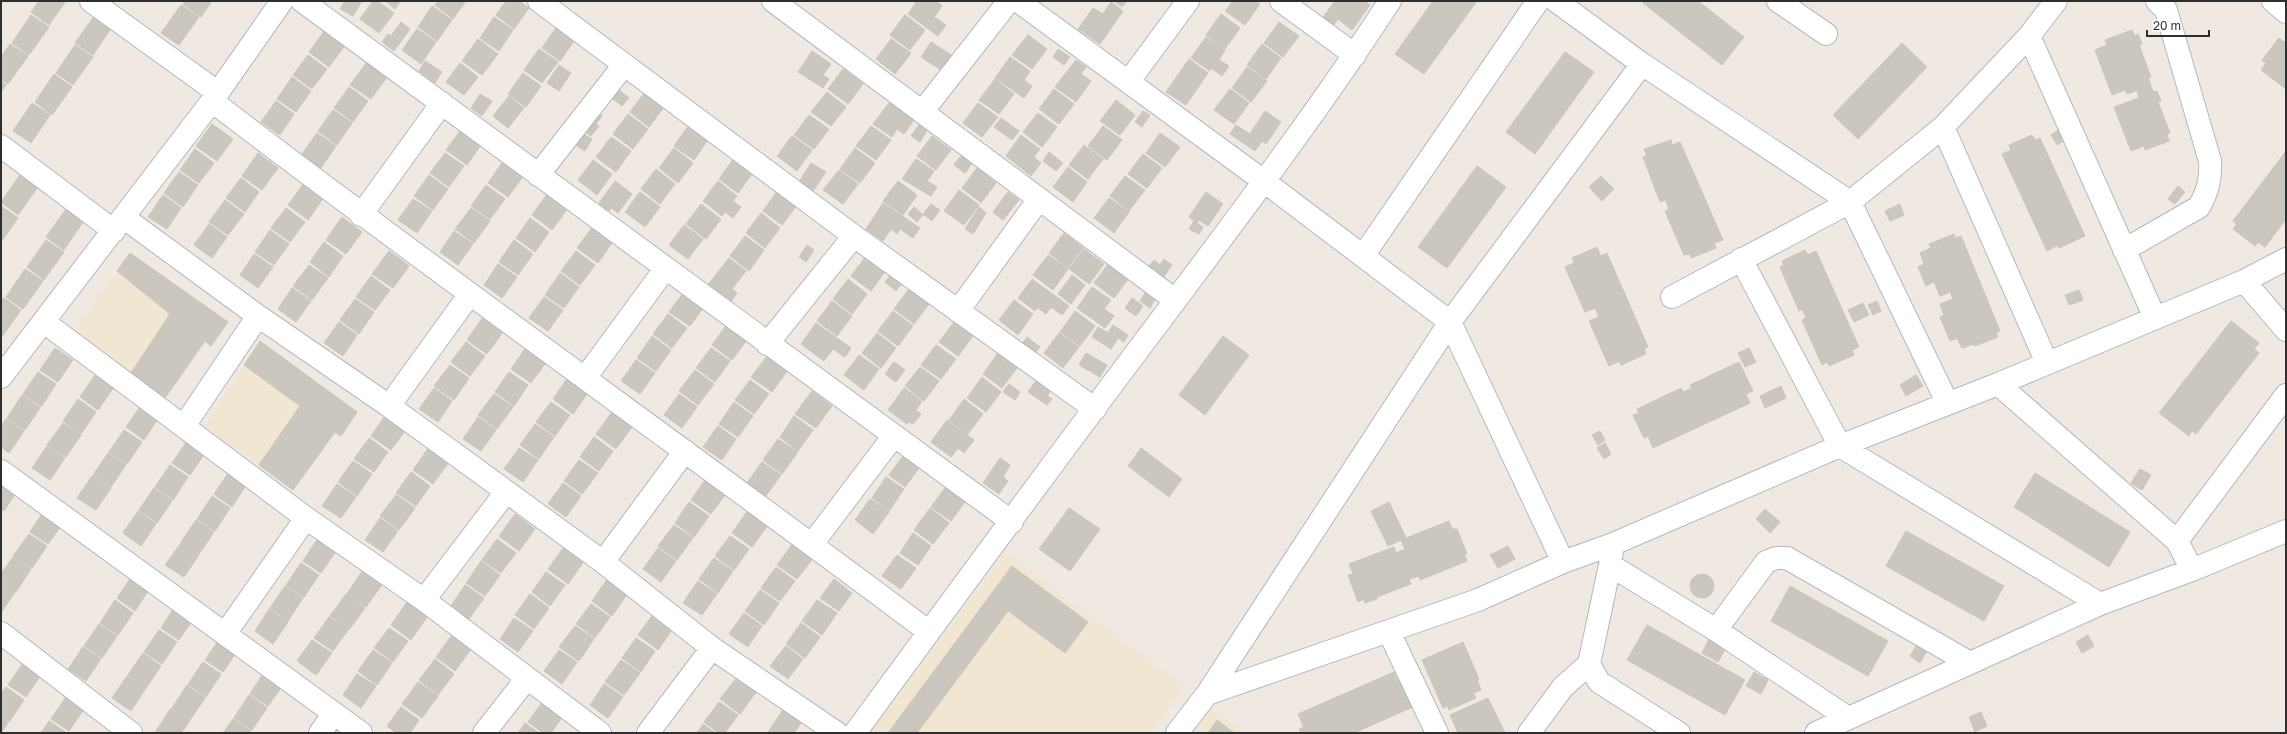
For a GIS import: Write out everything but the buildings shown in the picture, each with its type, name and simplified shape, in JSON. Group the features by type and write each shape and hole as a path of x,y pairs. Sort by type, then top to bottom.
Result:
{"street":[{"path":"91,1 361,215 812,544 929,632"},
{"path":"4,367 44,322 119,224 214,97 282,1"},
{"path":"302,1 893,437 1012,522"},
{"path":"539,1 854,236 1094,409"},
{"path":"773,1 1175,300"},
{"path":"922,112 1009,1"},
{"path":"1018,1 1265,182 1450,322 1563,562"},
{"path":"1129,81 1188,1"},
{"path":"1281,1 1355,55"},
{"path":"856,733 1094,409 1265,182 1355,55 1390,1"},
{"path":"1364,256 1538,1"},
{"path":"1556,1 1642,64 1850,202 1947,402"},
{"path":"1778,1 1826,34"},
{"path":"1672,297 1850,202 1943,127 2029,36 2056,1"},
{"path":"2124,250 2199,207 2206,194 2211,178 2210,161 2166,10 2157,1"},
{"path":"2273,1 2286,12"},
{"path":"2029,36 2155,318"},
{"path":"1177,733 1207,694 1450,322 1642,64"},
{"path":"538,175 624,65"},
{"path":"361,215 442,103"},
{"path":"1943,127 2047,363"},
{"path":"1,146 258,316 389,406 603,562 712,648 837,733"},
{"path":"958,311 1039,199"},
{"path":"768,344 854,236"},
{"path":"1741,259 1840,446 2100,604"},
{"path":"1207,694 1478,600 1563,562 1611,554 1840,446 1947,402 1998,384 2244,281 2286,259"},
{"path":"585,378 665,269"},
{"path":"2244,281 2286,330"},
{"path":"389,406 470,294"},
{"path":"184,426 258,316"},
{"path":"44,322 306,518 424,600 600,733"},
{"path":"1998,384 2177,541 2192,570"},
{"path":"2177,541 2286,395"},
{"path":"812,544 893,437"},
{"path":"603,562 685,451"},
{"path":"1,471 361,733"},
{"path":"424,600 506,492"},
{"path":"224,634 306,518"},
{"path":"1816,733 2100,604 2192,570 2286,531"},
{"path":"1611,554 1716,630 1848,718"},
{"path":"1529,733 1563,687 1589,664 1611,554"},
{"path":"1716,630 1766,562 1776,558 1787,558 1970,663"},
{"path":"1389,632 1437,733"},
{"path":"1,633 131,733"},
{"path":"648,733 712,648"},
{"path":"1589,664 1599,682 1679,733"},
{"path":"484,733 527,678"},
{"path":"320,733 334,713"}],"shaded area":[{"path":"130,253 228,322 211,346 205,341 163,401 71,337"},
{"path":"260,341 357,412 341,436 335,432 293,490 205,426"},
{"path":"1005,553 1184,687 1150,733 871,733"},
{"path":"1210,707 1244,733 1190,733"}]}
